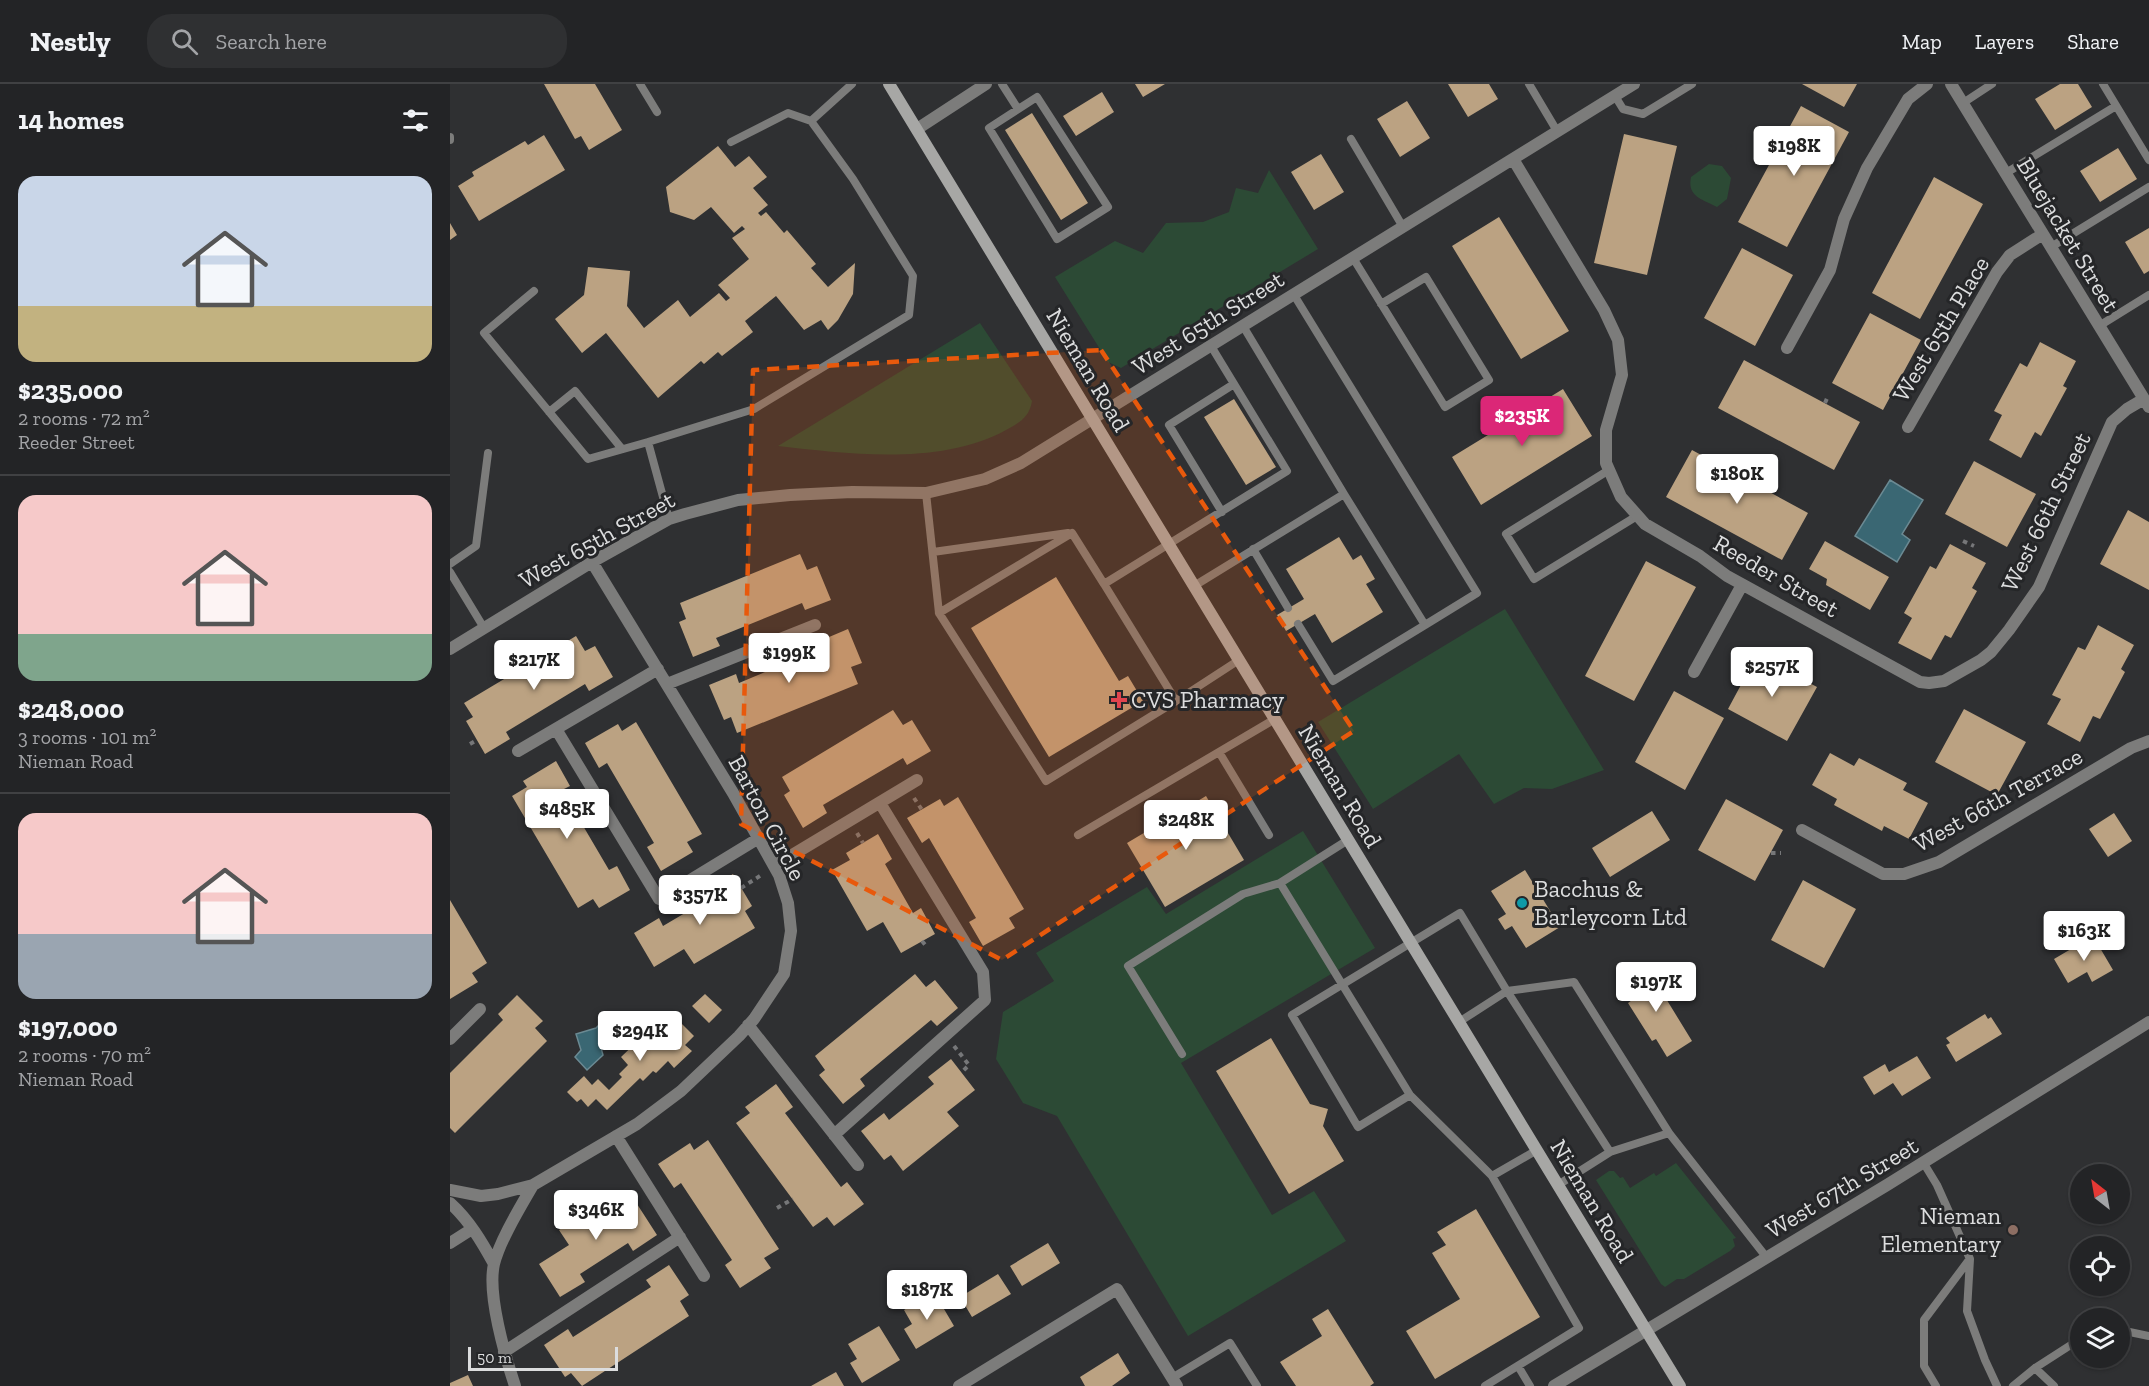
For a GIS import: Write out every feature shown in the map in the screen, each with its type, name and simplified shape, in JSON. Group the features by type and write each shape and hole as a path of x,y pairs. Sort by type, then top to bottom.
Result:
{"main road":[{"name":"Nieman Road","path":"889,84 1680,1386"}],"street":[{"path":"917,129 986,84"},
{"name":"West 65th Street","path":"450,649 592,562 669,519 738,500 852,492 926,493 985,479 1021,463 1634,84"},
{"path":"1787,348 1830,270 1844,219 1867,168 1908,99 1927,84"},
{"name":"Bluejacket Street","path":"1951,84 2146,403"},
{"name":"Reeder Street","path":"1513,159 1604,310 1618,340 1622,375 1606,430 1606,464 1621,497 1645,524 1700,556 1742,585 1920,682 1929,683"},
{"name":"West 65th Place","path":"1908,428 1997,272 2010,255 2043,234"},
{"name":"West 66th Street","path":"1929,683 1944,681 1991,652 2039,587 2112,422 2127,409 2146,403"},
{"name":"Barton Circle","path":"533,1185 637,1124 681,1091 748,1025 775,990 784,974 791,932 788,903 774,866 759,838 592,562"},
{"path":"1694,672 1742,585"},
{"path":"667,684 815,625"},
{"path":"518,751 658,669"},
{"path":"556,729 659,898 759,838"},
{"name":"West 66th Terrace","path":"1802,830 1883,874 1904,874 1939,862 2131,748 2149,741"},
{"path":"774,866 917,780"},
{"path":"834,1136 985,1000 983,972 880,803"},
{"path":"450,1038 480,1009"},
{"name":"West 67th Street","path":"1554,1386 1767,1258 2149,1022"},
{"path":"748,1025 858,1166"},
{"path":"616,1136 704,1276"},
{"path":"450,1190 481,1196 533,1185"},
{"path":"515,1386 504,1352 494,1295 494,1264 510,1227 533,1185"},
{"path":"450,1203 472,1229 494,1264"},
{"path":"450,1243 472,1229"},
{"path":"504,1352 680,1237"},
{"path":"959,1386 1118,1289 1174,1382"}],"lane":[{"path":"640,84 657,112"},
{"path":"811,121 852,84"},
{"path":"1002,84 1018,109"},
{"path":"1529,84 1557,131"},
{"path":"1615,96 1623,109 1643,114 1692,84"},
{"path":"1963,103 1992,84"},
{"path":"2103,84 2149,160"},
{"path":"1037,97 1108,207 1057,238 989,128 1018,109 1037,97"},
{"path":"2006,173 2116,106"},
{"path":"534,291 484,333 588,459 754,409 909,315 913,276 853,179 811,121 788,113 731,142"},
{"path":"1351,139 1403,227"},
{"path":"2051,247 2149,188"},
{"path":"1353,258 1381,304 1445,407 1489,380 1426,277 1381,304"},
{"path":"1294,295 1477,593 1333,681 1298,624"},
{"path":"2099,326 2149,295"},
{"path":"1243,326 1425,626"},
{"path":"1104,584 1287,471 1211,346"},
{"path":"1222,512 1169,425 1234,384"},
{"path":"549,412 575,391 622,449"},
{"path":"648,442 669,519"},
{"path":"450,564 476,546 488,453"},
{"path":"1609,470 1506,534 1534,579 1637,516"},
{"path":"926,493 939,613 1046,781 1239,660"},
{"path":"1194,586 1344,494"},
{"path":"933,552 1072,533"},
{"path":"1072,533 1176,701"},
{"path":"939,613 1072,533"},
{"path":"1253,549 1288,608"},
{"path":"450,572 484,628"},
{"path":"1078,835 1275,718"},
{"path":"1219,752 1269,835"},
{"path":"1182,1054 1128,966 1243,894 1280,883 1348,840"},
{"path":"1280,883 1410,1095 1492,1176 1580,1328 1485,1386"},
{"path":"1410,1095 1358,1127 1292,1015 1460,913 1610,1152"},
{"path":"1459,1022 1508,991 1574,982 1670,1133 1767,1258"},
{"path":"1558,1185 1610,1152 1670,1133"},
{"path":"1492,1176 1537,1150"},
{"path":"1923,1162 1937,1185 1970,1259 1967,1311 1997,1386"},
{"path":"1936,1386 1924,1366 1924,1320 1970,1259"},
{"path":"2130,1332 2149,1336"},
{"path":"1174,1382 1230,1343 1257,1386"},
{"path":"2013,1386 2035,1368 2070,1345"},
{"path":"1518,1366 1530,1386"},
{"path":"2035,1368 2055,1386"}],"path":[{"path":"1824,403 1828,396"},
{"path":"1964,541 1974,546"},
{"path":"470,744 477,740"},
{"path":"1771,853 1781,853"},
{"path":"741,888 774,866"},
{"path":"922,941 927,947"},
{"path":"946,1036 969,1065 962,1072"},
{"path":"777,1208 793,1199"}],"highlighted area":[{"path":"1101,350 1354,731 1002,960 741,824 753,370"}],"green space":[{"path":"1709,164 1722,166 1731,178 1727,199 1717,207 1697,196 1690,184 1691,177"},
{"path":"1269,170 1318,249 1121,368 1108,362 1055,277 1115,241 1143,253 1166,223 1203,222 1229,212 1236,188 1258,193"},
{"path":"980,323 1032,401 1026,416 1016,424 980,441 953,449 924,453 864,454 778,446"},
{"path":"1505,609 1604,770 1552,789 1524,788 1494,804 1459,754 1373,809 1318,722"},
{"path":"1303,831 1375,948 1181,1063 1272,1215 1314,1191 1346,1241 1188,1336 1057,1116 1023,1103 996,1059 1003,1012 1054,981 1036,953 1147,887 1166,914"},
{"path":"1676,1163 1736,1238 1733,1239 1735,1246 1730,1251 1684,1279 1677,1279 1665,1287 1596,1180 1609,1171 1614,1171 1620,1178 1623,1177 1630,1188 1654,1173 1656,1176"}],"water":[{"path":"1890,480 1923,500 1902,534 1910,540 1897,562 1855,536"},
{"path":"612,1012 618,1018 616,1025 620,1042 601,1048 603,1055 587,1070 575,1057 581,1050 576,1034 596,1028"}],"building":[{"path":"544,84 595,84 622,130 589,150 581,136 575,139"},
{"path":"1135,84 1165,84 1143,97"},
{"path":"1448,84 1489,84 1498,99 1468,117"},
{"path":"1802,84 1857,84 1844,107"},
{"path":"2060,84 2078,84 2092,107 2055,130 2035,99"},
{"path":"1102,92 1114,112 1076,136 1063,116"},
{"path":"1407,101 1430,138 1400,157 1377,119"},
{"path":"1801,106 1849,132 1787,247 1738,222"},
{"path":"1032,113 1088,203 1061,220 1005,130"},
{"path":"1624,134 1677,146 1647,275 1594,263"},
{"path":"544,135 565,170 479,221 458,186 474,176 472,172 525,141 528,145"},
{"path":"718,146 735,167 749,156 767,177 753,188 768,205 758,213 761,216 766,212 784,233 787,230 816,264 811,268 828,287 855,263 853,294 838,320 828,330 821,320 804,330 776,296 745,321 753,332 722,356 718,352 704,364 701,361 658,398 606,333 582,353 555,319 584,295 588,267 630,271 627,306 644,328 678,300 690,317 719,293 726,301 730,298 718,285 749,259 732,238 745,229 742,226 734,233 711,207 694,220 670,212 666,187"},
{"path":"2118,148 2137,179 2100,202 2080,171"},
{"path":"1321,154 1344,192 1314,210 1291,172"},
{"path":"1934,177 1983,204 1920,319 1872,293"},
{"path":"1499,217 1569,331 1521,359 1452,246"},
{"path":"450,223 457,235 450,240"},
{"path":"2149,228 2149,271 2144,274 2125,242"},
{"path":"1742,248 1793,275 1755,346 1704,318"},
{"path":"1870,313 1921,340 1883,410 1832,383"},
{"path":"2040,342 2076,361 2063,386 2067,388 2041,436 2035,432 2021,458 1989,440 2002,415 1994,411 2020,363 2027,367"},
{"path":"1744,360 1860,422 1834,470 1718,408"},
{"path":"1563,389 1592,436 1481,505 1452,457"},
{"path":"1234,399 1276,467 1246,485 1204,417"},
{"path":"1692,450 1808,513 1782,560 1666,497"},
{"path":"1974,461 2036,494 2007,547 1945,514"},
{"path":"2128,510 2149,522 2149,590 2100,564"},
{"path":"1339,537 1353,560 1361,555 1375,579 1366,584 1383,612 1332,643 1315,614 1286,631 1277,615 1304,599 1286,569"},
{"path":"1825,541 1889,577 1870,610 1826,585 1827,579 1809,569"},
{"path":"1950,544 1986,563 1972,588 1977,591 1951,638 1945,635 1931,660 1898,643 1912,618 1904,613 1930,566 1936,569"},
{"path":"800,554 807,570 817,566 831,600 805,610 802,603 716,638 720,646 693,657 679,622 686,619 680,603"},
{"path":"1646,561 1696,587 1634,701 1585,676"},
{"name":"CVS Pharmacy","path":"1056,577 1119,681 1128,676 1143,701 1049,757 971,628"},
{"path":"2098,625 2134,645 2121,669 2125,672 2100,719 2093,716 2080,742 2047,724 2061,699 2052,695 2078,647 2085,650"},
{"path":"848,629 862,663 851,667 858,684 737,733 731,717 724,720 709,685 736,674 739,683 825,647 822,640"},
{"path":"576,636 585,651 595,646 613,677 589,691 585,684 506,732 510,739 485,754 466,721 473,717 464,703"},
{"path":"1757,655 1817,687 1787,741 1728,709"},
{"path":"1674,691 1724,718 1685,790 1635,762"},
{"path":"1964,709 2026,742 1997,795 1935,762"},
{"path":"893,710 903,725 912,720 931,751 907,765 903,758 823,805 827,813 803,828 784,795 790,791 782,777"},
{"path":"636,722 702,834 687,842 693,852 661,871 647,847 654,843 607,763 599,768 585,743 618,724 622,731"},
{"path":"1830,753 1854,766 1859,758 1907,783 1903,790 1928,803 1909,839 1884,826 1882,831 1834,805 1837,799 1812,785"},
{"path":"556,761 570,786 562,790 609,870 617,866 630,890 599,908 593,899 578,908 512,796 527,787 523,781"},
{"path":"1206,796 1244,860 1165,907 1127,843"},
{"path":"958,797 1024,909 1009,918 1015,928 983,946 969,922 976,918 929,838 922,843 907,818 940,799 944,806"},
{"path":"1726,799 1783,830 1755,881 1698,850"},
{"path":"1652,811 1670,840 1610,877 1592,848"},
{"path":"2114,813 2132,841 2108,857 2089,829"},
{"path":"878,834 892,859 885,864 913,913 921,908 935,934 901,953 883,922 867,931 832,870 850,860 846,853"},
{"name":"Bacchus & Barleycorn Ltd","path":"1525,870 1560,927 1526,948 1512,926 1505,930 1498,919 1506,914 1491,891"},
{"path":"733,874 752,906 745,911 755,928 694,964 684,949 654,967 634,933 659,918 663,926 712,897 708,889"},
{"path":"1803,880 1856,909 1824,968 1771,940"},
{"path":"450,900 487,963 472,973 478,982 450,999"},
{"path":"2093,936 2113,970 2092,982 2087,972 2068,983 2054,959"},
{"path":"1646,966 1692,1041 1667,1057 1656,1039 1652,1041 1628,1003 1635,998 1623,980"},
{"path":"915,974 926,987 935,980 958,1008 937,1026 931,1020 860,1079 865,1086 843,1104 819,1075 825,1070 815,1056"},
{"path":"705,994 722,1010 709,1023 692,1006"},
{"path":"517,995 543,1021 535,1028 547,1041 455,1133 450,1128 450,1073 503,1020 498,1014"},
{"path":"669,1011 694,1036 685,1045 692,1051 674,1068 668,1061 656,1073 653,1071 643,1081 640,1078 607,1110 596,1099 588,1107 581,1099 577,1102 567,1092 584,1076 592,1085 598,1079 609,1090 622,1077 619,1074 628,1065 621,1057"},
{"path":"1985,1014 1988,1019 1991,1017 2002,1034 1956,1062 1946,1045 1950,1043 1946,1038"},
{"path":"1271,1038 1310,1104 1328,1109 1323,1126 1344,1161 1289,1194 1216,1071"},
{"path":"1917,1056 1931,1078 1902,1096 1893,1083 1874,1095 1863,1077 1885,1064 1889,1072"},
{"path":"951,1059 975,1090 947,1112 959,1126 903,1171 891,1155 884,1160 861,1131 884,1113 889,1120 934,1084 928,1077"},
{"path":"776,1084 793,1107 785,1113 841,1187 847,1182 864,1204 834,1226 827,1217 813,1227 736,1123 750,1113 745,1107"},
{"path":"708,1140 779,1249 764,1258 771,1268 740,1288 725,1265 732,1260 681,1183 674,1188 658,1164 690,1143 694,1150"},
{"path":"619,1191 630,1208 637,1204 657,1235 633,1251 628,1243 580,1274 585,1282 560,1297 539,1264 569,1245 559,1230"},
{"path":"1476,1209 1540,1317 1435,1379 1406,1331 1460,1299 1432,1253 1446,1245 1437,1232"},
{"path":"1048,1243 1060,1263 1022,1286 1010,1266"},
{"path":"669,1265 689,1295 680,1301 689,1316 582,1386 571,1373 565,1377 544,1345 568,1329 573,1337 651,1287 646,1280"},
{"path":"998,1274 1011,1294 972,1317 960,1297"},
{"path":"934,1292 954,1326 916,1349 904,1329 912,1324 904,1310"},
{"path":"1328,1309 1374,1383 1370,1386 1296,1386 1280,1362 1322,1336 1312,1319"},
{"path":"879,1326 900,1360 862,1383 850,1363 857,1359 848,1344"},
{"path":"1118,1353 1130,1373 1112,1386 1085,1386 1080,1377"},
{"path":"836,1372 844,1386 811,1386"},
{"path":"468,1375 473,1386 450,1386 450,1383"}],"place":[{"name":"CVS Pharmacy","path":"1119,700"},
{"name":"Bacchus & Barleycorn Ltd","path":"1522,903"},
{"name":"Nieman Elementary","path":"2013,1230"}]}
